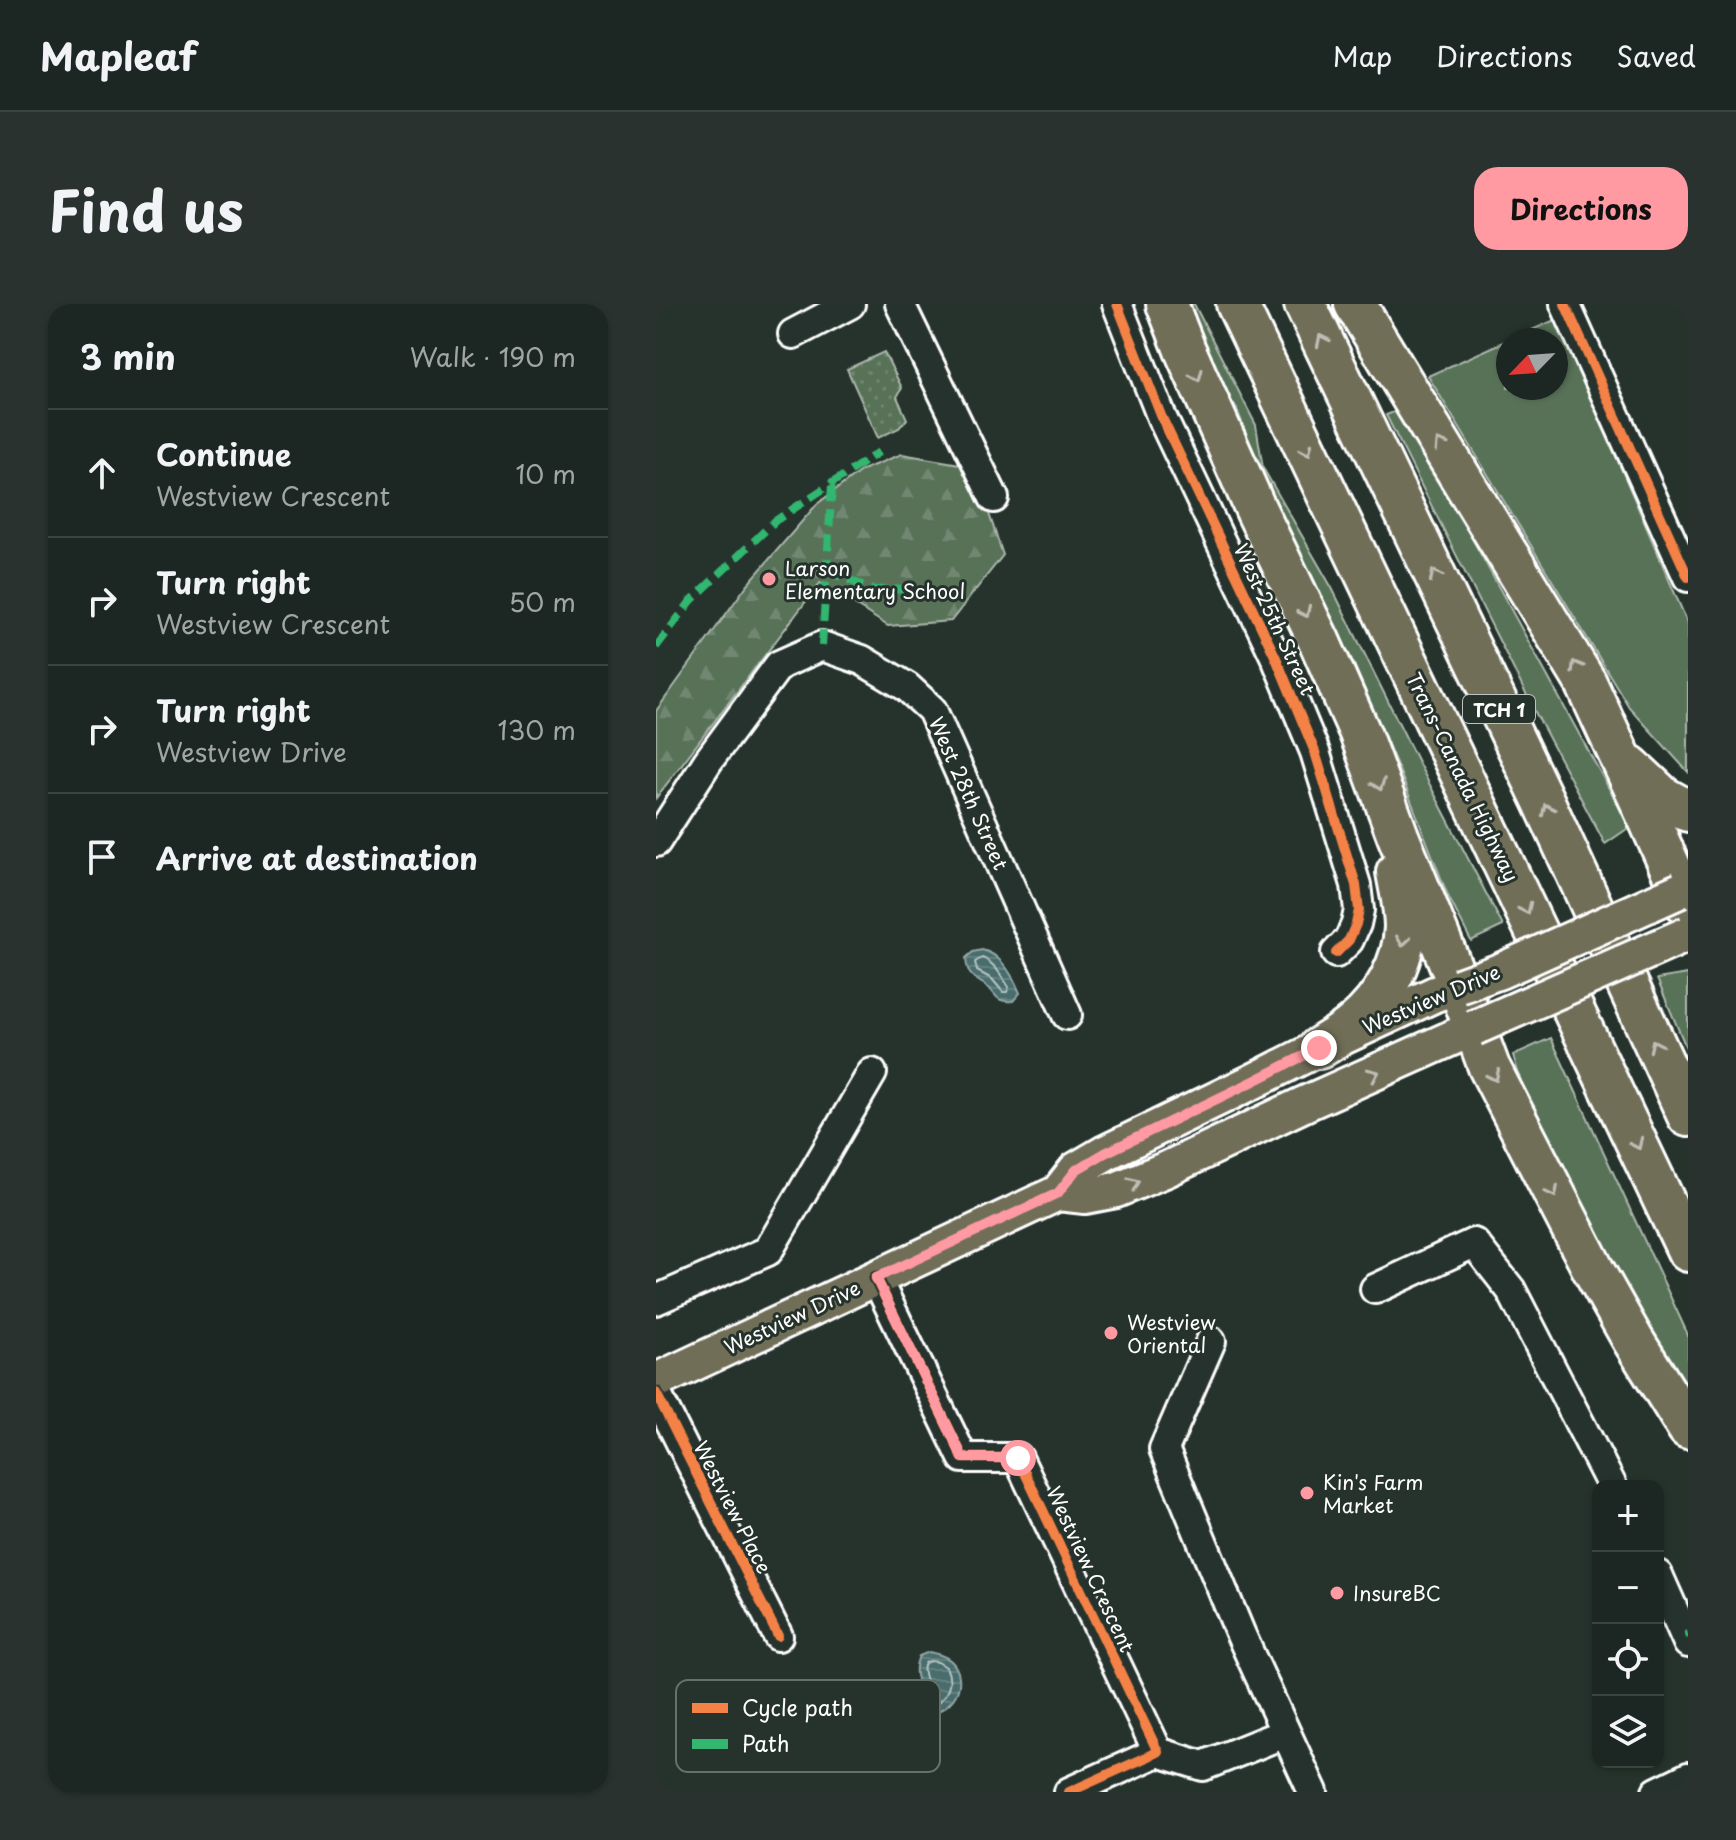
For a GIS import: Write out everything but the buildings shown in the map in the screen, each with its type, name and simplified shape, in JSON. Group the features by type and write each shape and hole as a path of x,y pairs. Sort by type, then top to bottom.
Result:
{"highway":[{"path":"1167,304 1256,510 1360,733 1489,1067 1594,1271 1688,1428"},
{"name":"Trans-Canada Highway","path":"1237,304 1688,1251"},
{"name":"TCH 1","path":"1305,304 1543,800 1688,1116"},
{"path":"1355,304 1586,683 1686,895"},
{"path":"1610,736 1646,782 1663,797 1688,811"},
{"path":"1319,1048 1356,1022 1375,1003 1400,957 1405,929 1397,873 1398,836"}],"main road":[{"name":"Westview Drive","path":"656,1381 1058,1193 1076,1170 1105,1153 1319,1048 1435,994 1500,971 1686,895"},
{"name":"Westview Drive","path":"1058,1193 1085,1196 1116,1190 1688,934"}],"street":[{"path":"793,334 850,304"},
{"path":"900,304 994,498"},
{"name":"West 25th Street","path":"1117,304 1162,418 1276,658 1315,752 1356,885 1359,910 1349,940 1336,953"},
{"path":"1565,304 1688,577"},
{"name":"West 28th Street","path":"656,842 708,761 779,665 822,646 862,660 907,687 932,710 1067,1015"},
{"path":"656,1300 768,1251 872,1073"},
{"path":"1375,1289 1474,1243 1511,1290 1609,1480"},
{"name":"Westview Crescent","path":"876,1278 963,1458 1018,1458 1158,1752"},
{"path":"1211,1341 1164,1449 1241,1635 1313,1792"},
{"name":"Westview Place","path":"656,1393 778,1636"},
{"path":"1664,1589 1688,1643"},
{"path":"1069,1792 1158,1752 1203,1766 1285,1733"},
{"path":"1657,1792 1688,1777"}],"green space":[{"path":"1177,304 1194,304 1256,425 1263,468 1332,588 1503,926 1471,941 1448,896 1352,660 1277,512 1236,407 1200,365"},
{"path":"1557,319 1561,328 1536,328"},
{"path":"1496,345 1496,400 1568,400 1568,345 1688,624 1688,772 1629,707 1428,376"},
{"path":"884,352 902,388 897,397 907,419 899,428 878,438 847,369"},
{"path":"1399,410 1630,827 1605,844 1386,415"},
{"path":"902,454 965,465 987,508 1003,555 951,621 888,626 820,583 656,798 656,711 747,585 817,504 862,470"},
{"path":"1688,974 1688,1052 1657,979"},
{"path":"1551,1038 1688,1335 1688,1396 1540,1145 1513,1055"}],"water":[{"path":"982,950 995,956 1010,973 1020,993 1013,1001 999,999 969,972 966,958"},
{"path":"929,1652 943,1656 953,1663 958,1672 959,1687 953,1699 940,1709 940,1680 917,1680 916,1664 919,1656"}],"marked path":[{"path":"656,647 691,601 775,521 879,452"},
{"path":"822,646 832,484"},
{"path":"826,571 874,590 907,589"}],"cycle path":[{"path":"1117,304 1162,418 1276,658 1315,752 1356,885 1359,910 1349,940 1336,953"},
{"path":"1565,304 1688,577"},
{"path":"876,1278 963,1458 1018,1458 1158,1752 1069,1792"},
{"path":"656,1393 778,1636"}],"place":[{"name":"Larson Elementary School","path":"769,579"},
{"name":"Westview Oriental","path":"1111,1333"},
{"name":"Kin's Farm Market","path":"1307,1493"},
{"name":"InsureBC","path":"1337,1593"}],"route":[{"path":"1018,1458 963,1458 876,1278 1058,1193 1076,1170 1105,1153 1319,1048"}]}
